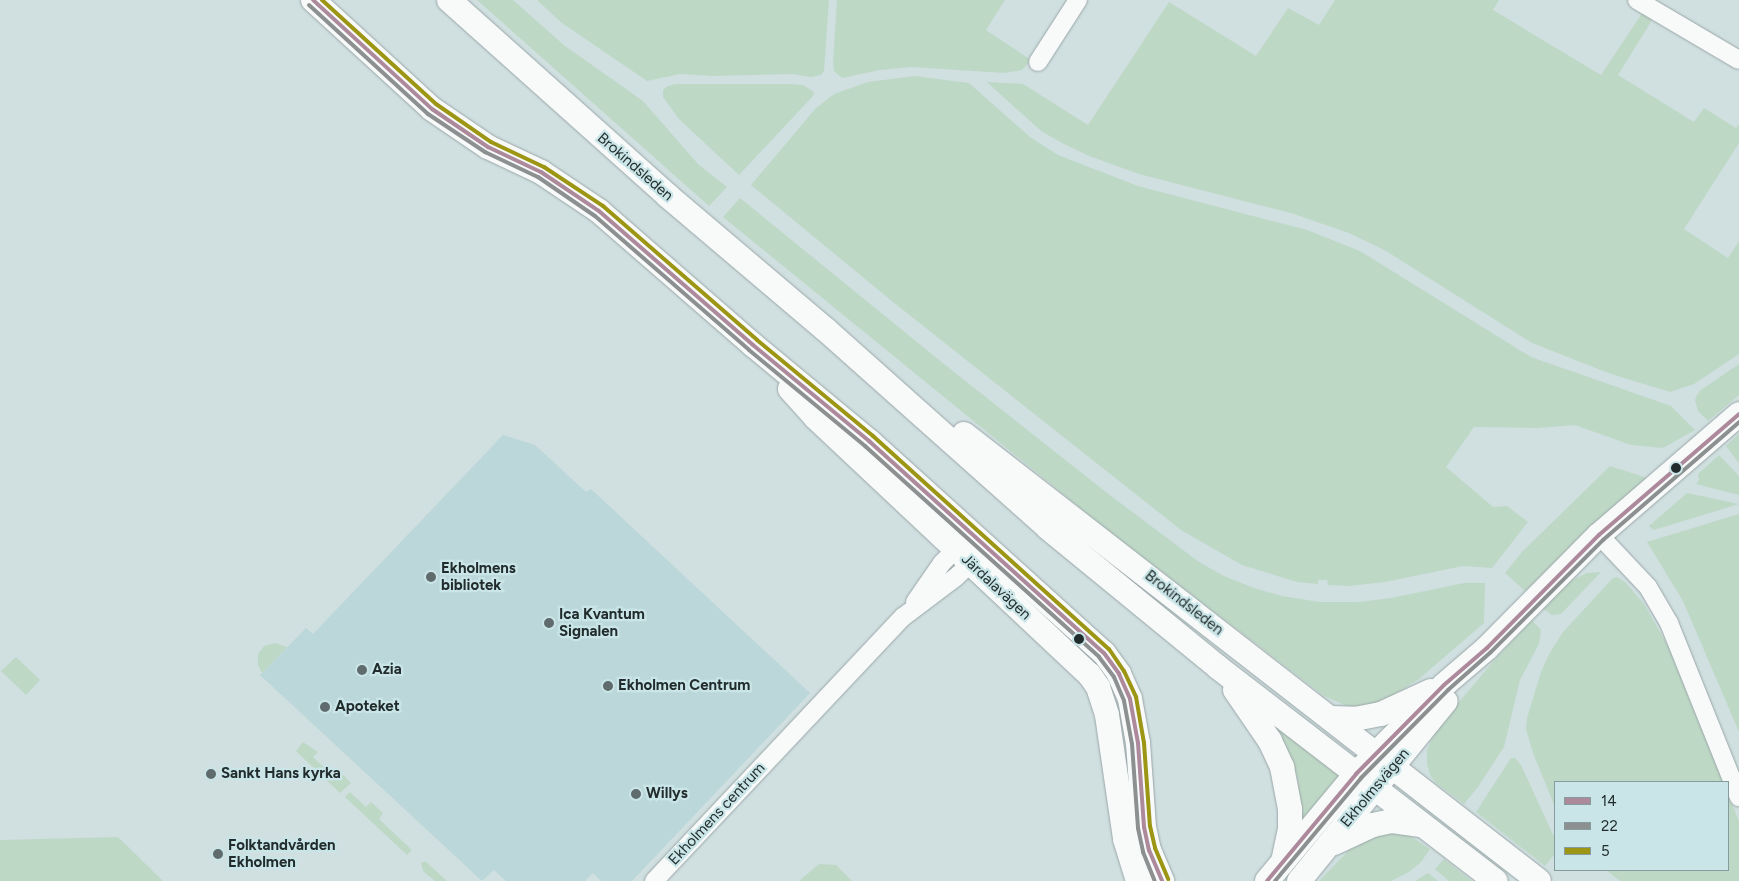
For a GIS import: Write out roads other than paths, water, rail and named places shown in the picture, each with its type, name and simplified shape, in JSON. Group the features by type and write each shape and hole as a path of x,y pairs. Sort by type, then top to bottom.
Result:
{"main road":[{"name":"Järdalavägen","path":"313,0 432,109 488,147 541,172 593,207 753,345 815,417 971,548 1104,653 1126,687 1135,716 1144,827 1149,850 1162,881"},
{"name":"Brokindsleden","path":"449,0 668,196 825,330 1048,528 1219,668 1496,881"},
{"name":"Brokindsleden","path":"825,330 1064,509 1539,881"},
{"name":"Ekholmsvägen","path":"1267,881 1356,774 1384,759 1487,648 1599,535 1739,414"},
{"name":"Järdalavägen","path":"971,548 1098,686 1107,715 1125,839 1138,881"},
{"name":"Ekholmsvägen","path":"1299,881 1374,788 1384,759 1444,685 1487,648"},
{"path":"1219,668 1256,718 1282,767 1290,809 1290,829 1283,862"},
{"path":"1331,718 1355,719 1381,714 1444,685"},
{"path":"1326,847 1373,825 1392,821 1421,825"}],"street":[{"path":"1038,62 1078,0"},
{"path":"1637,0 1739,60"},
{"path":"1599,535 1648,587 1669,623 1739,797"},
{"name":"Ekholmens centrum","path":"654,881 903,617 971,548"}],"place":[{"name":"Ekholmens bibliotek","path":"431,577"},
{"name":"Ica Kvantum Signalen","path":"549,623"},
{"name":"Azia","path":"362,670"},
{"name":"Ekholmen Centrum","path":"608,686"},
{"name":"Apoteket","path":"325,707"},
{"name":"Sankt Hans kyrka","path":"211,774"},
{"name":"Willys","path":"636,794"},
{"name":"Folktandvården Ekholmen","path":"218,854"}]}
